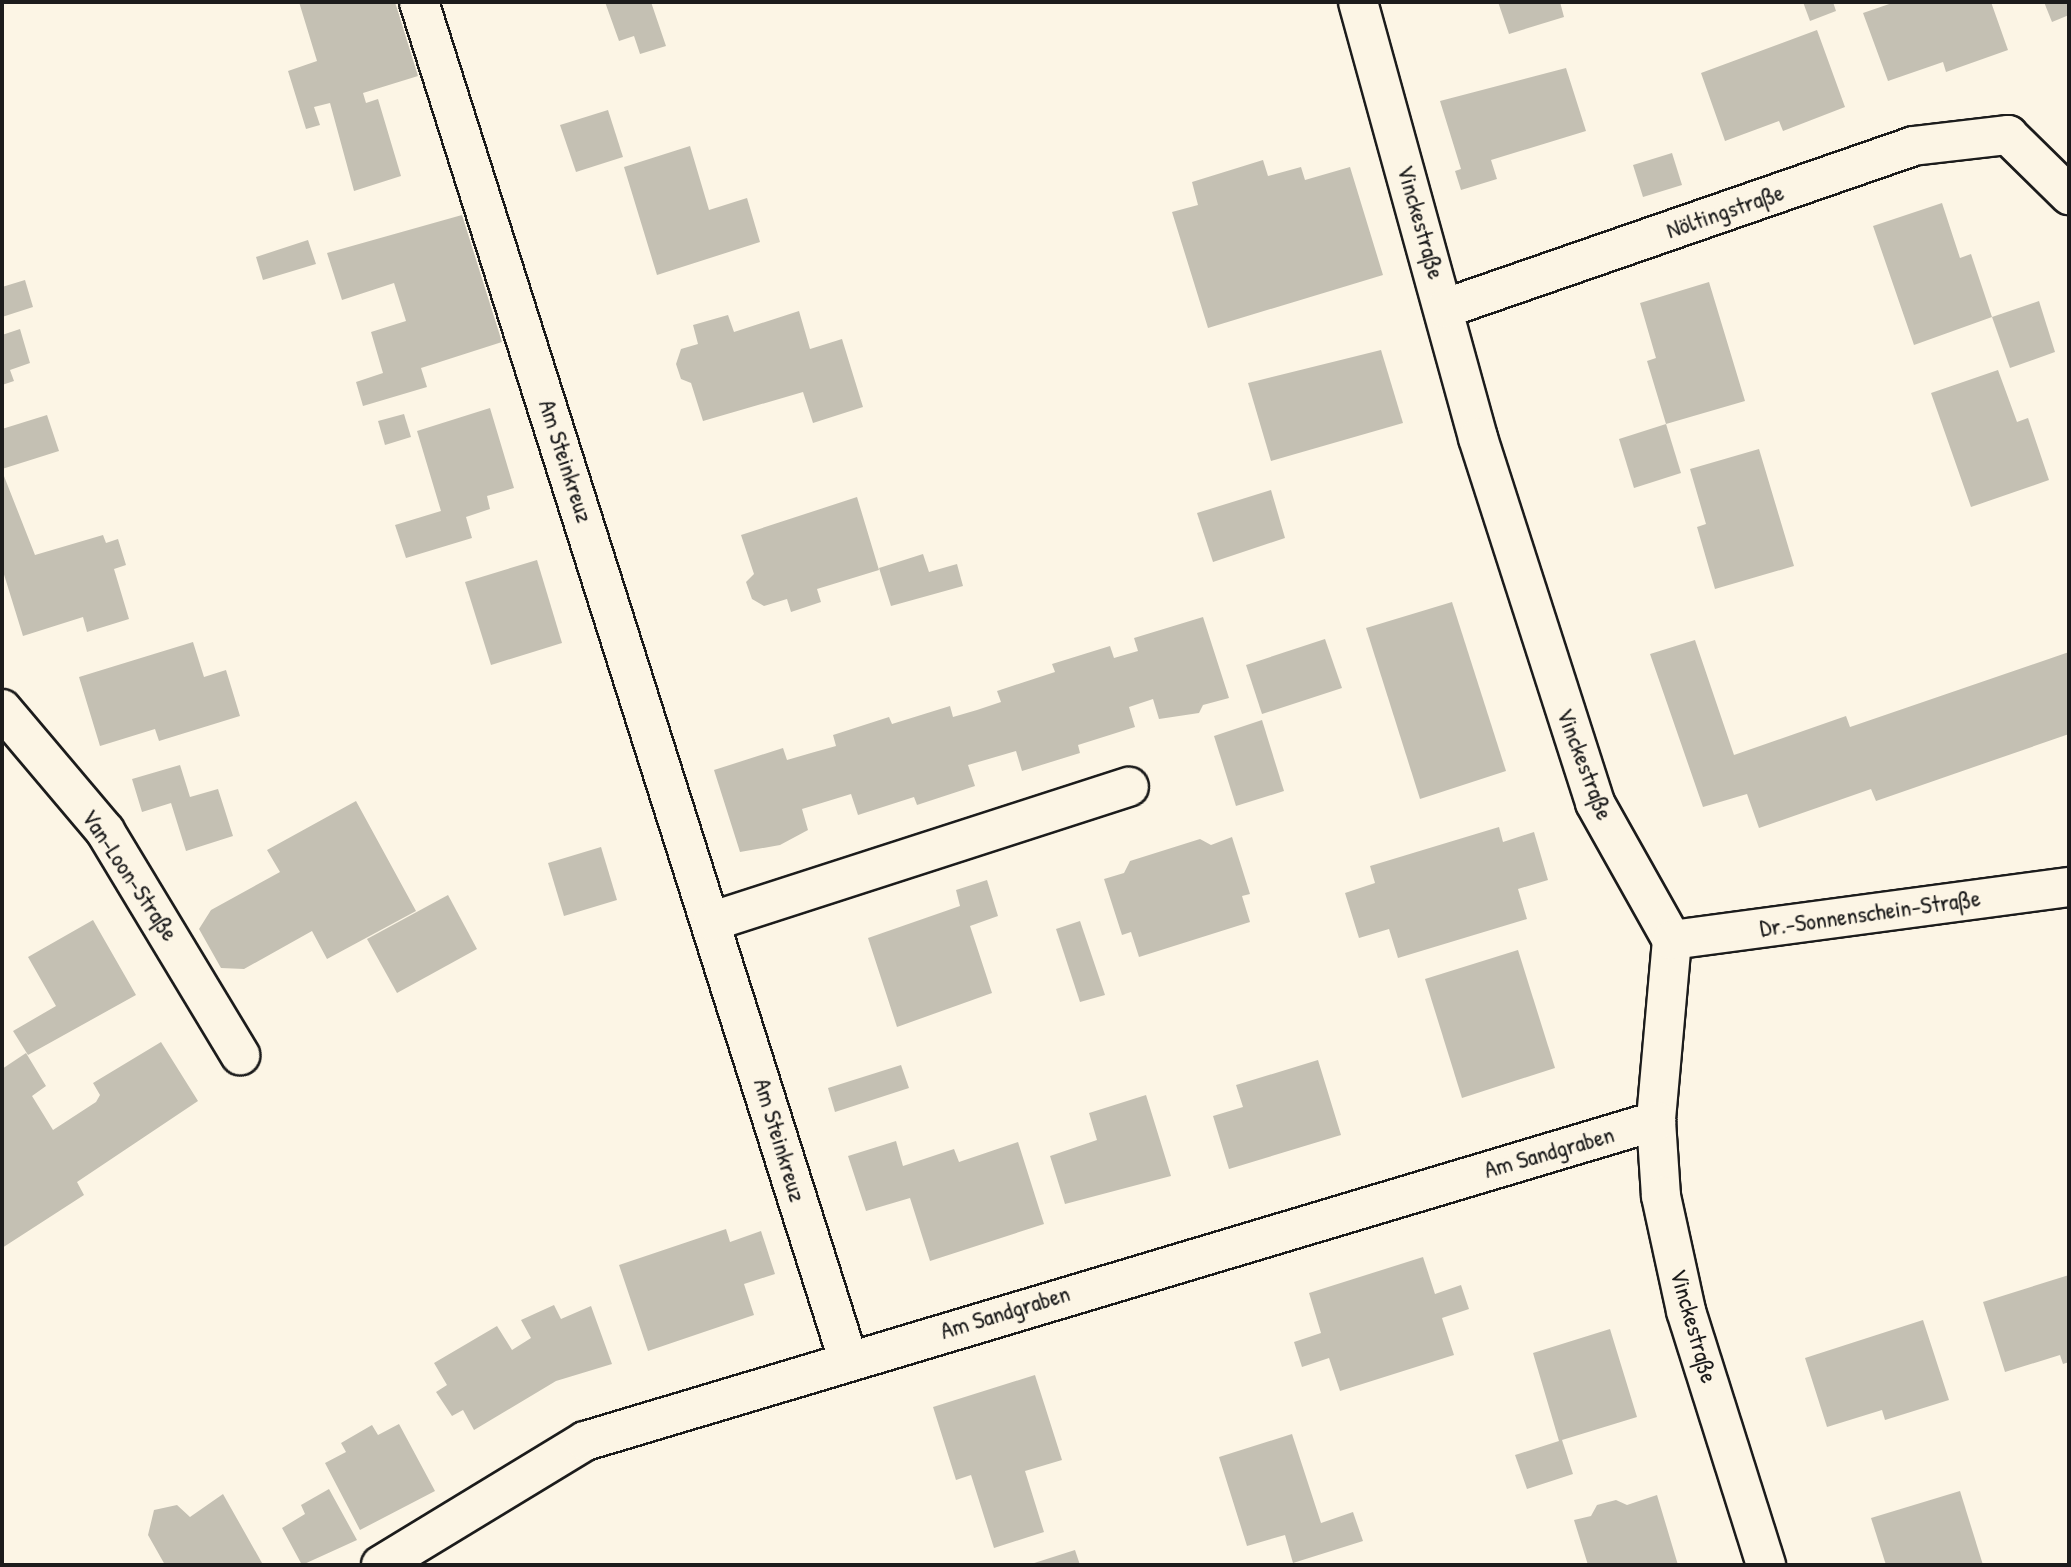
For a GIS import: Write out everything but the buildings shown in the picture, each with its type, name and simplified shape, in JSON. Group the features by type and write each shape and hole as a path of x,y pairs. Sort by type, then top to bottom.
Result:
{"street":[{"name":"Am Steinkreuz","path":"419,2 713,921 848,1359"},
{"name":"Vinckestraße","path":"1358,2 1446,308 1478,438 1595,803 1672,940 1656,1121 1661,1196 1686,1311 1766,1565"},
{"name":"Nöltingstraße","path":"1446,308 1913,146 2008,135 2069,195"},
{"name":"Van-Loon-Straße","path":"2,709 105,831 240,1055"},
{"path":"713,921 1129,787"},
{"name":"Dr.-Sonnenschein-Straße","path":"1672,940 2069,887"},
{"name":"Am Sandgraben","path":"381,1565 585,1441 848,1359 1656,1121"}]}
